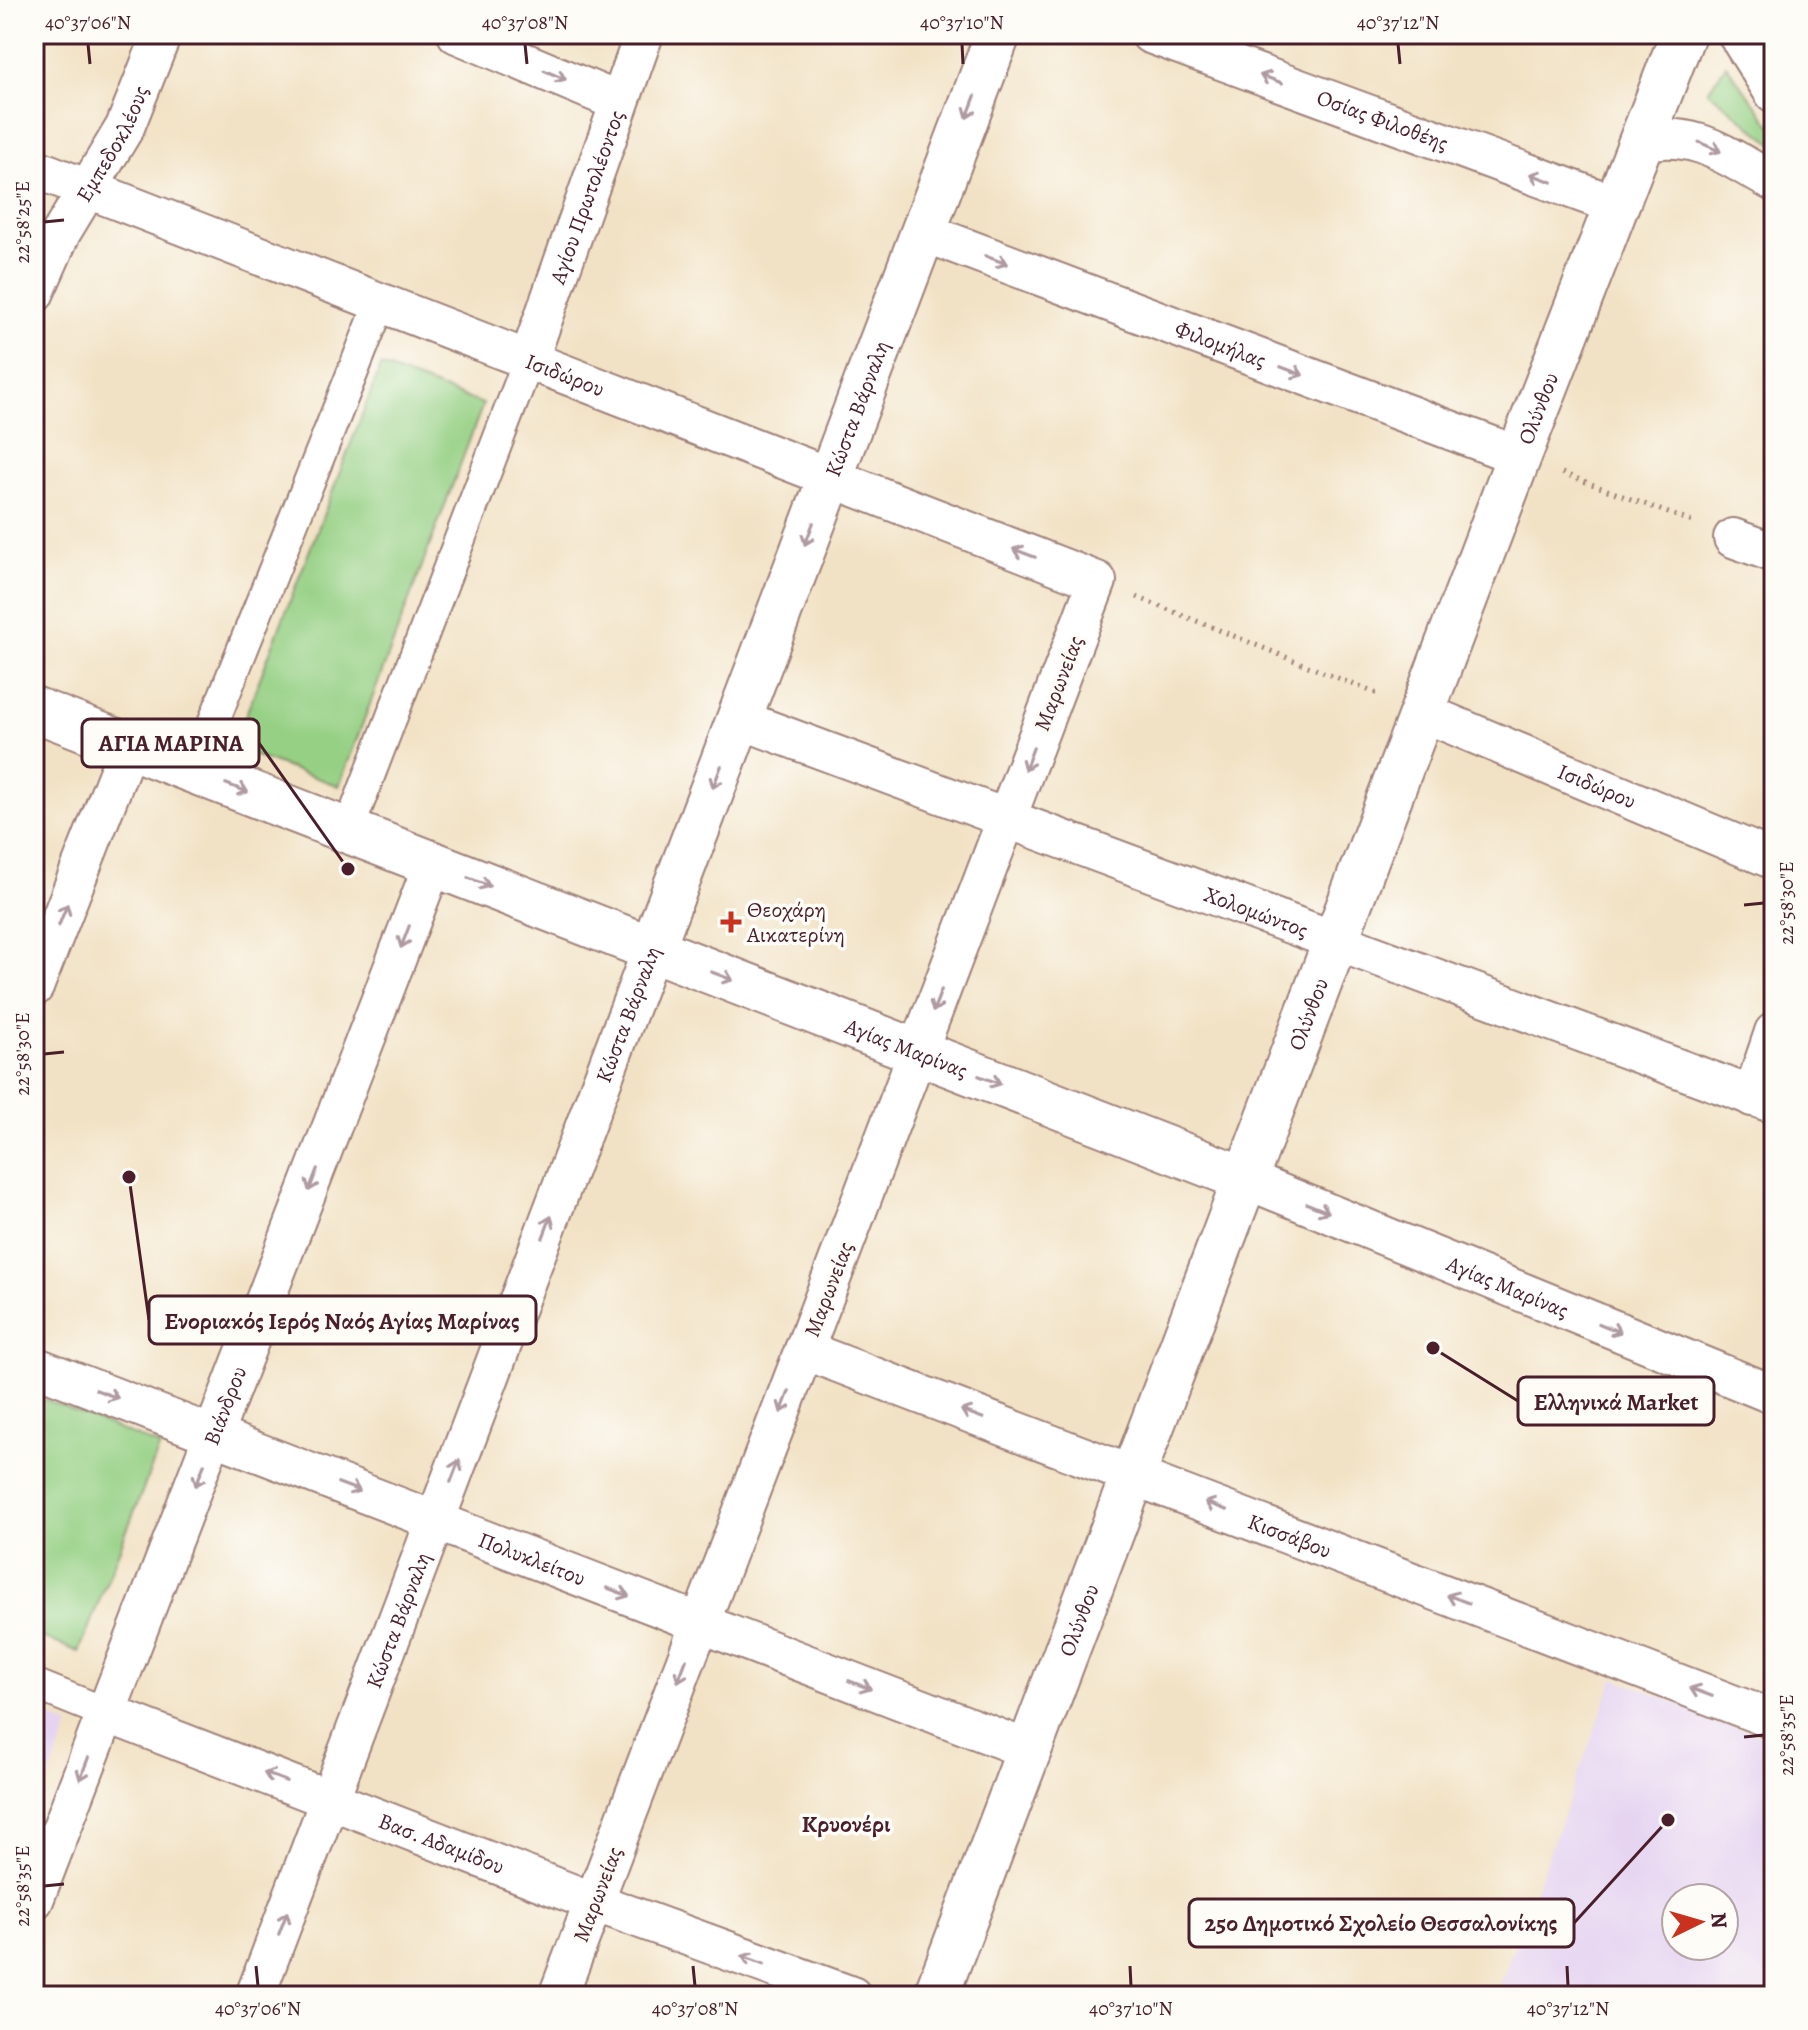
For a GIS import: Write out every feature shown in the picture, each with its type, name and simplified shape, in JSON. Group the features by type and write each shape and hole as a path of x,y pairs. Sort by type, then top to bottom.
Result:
{"street":[{"name":"Εμπεδοκλέους","path":"34,294 61,233 125,127 162,34"},
{"path":"457,34 619,102"},
{"name":"Αγίου Πρωτολέοντος","path":"529,359 644,34"},
{"name":"Κώστα Βάρναλη","path":"255,1996 998,34"},
{"name":"Οσίας Φιλοθέης","path":"1150,34 1615,205"},
{"name":"Ολύνθου","path":"936,1996 1519,456 1683,34"},
{"path":"1737,34 1774,93"},
{"path":"1640,142 1674,138 1699,142 1774,182"},
{"name":"Ισιδώρου","path":"34,168 1097,581"},
{"name":"Φιλομήλας","path":"923,232 1519,456"},
{"path":"194,771 381,301"},
{"path":"348,831 529,359"},
{"path":"1733,538 1774,553"},
{"name":"Μαρωνείας","path":"558,1996 1097,581"},
{"name":"Αγίας Μαρίνας","path":"34,709 1245,1179 1774,1395"},
{"name":"Ισιδώρου","path":"1422,712 1774,860"},
{"name":"Χολομώντος","path":"739,719 1763,1100"},
{"path":"34,987 129,745"},
{"name":"Βιάνδρου","path":"34,1900 433,864"},
{"path":"1763,1100 1774,1032"},
{"name":"Κισσάβου","path":"804,1350 1774,1720"},
{"name":"Πολυκλείτου","path":"34,1366 1029,1750"},
{"name":"Βασ. Αδαμίδου","path":"34,1684 594,1902 852,1996"}],"path":[{"path":"1519,456 1733,538"},
{"path":"1097,581 1422,712"}],"shaded area":[{"path":"1614,1678 1774,1741 1774,1996 1496,1996"},
{"path":"34,1711 69,1725 34,1816"}],"green space":[{"path":"1726,65 1774,129 1774,145 1708,91"},
{"path":"381,366 483,404 339,786 233,748"},
{"path":"34,1395 160,1446 79,1652 34,1634"}],"place":[{"name":"ΑΓΙΑ ΜΑΡΙΝΑ","path":"348,869"},
{"name":"Θεοχάρη Αικατερίνη","path":"731,922"},
{"name":"Ενοριακός Ιερός Ναός Αγίας Μαρίνας","path":"129,1177"},
{"name":"Ελληνικά Market","path":"1433,1348"},
{"name":"25ο Δημοτικό Σχολείο Θεσσαλονίκης","path":"1668,1820"}],"district":[{"name":"Κρυονέρι","path":"846,1824"}]}
